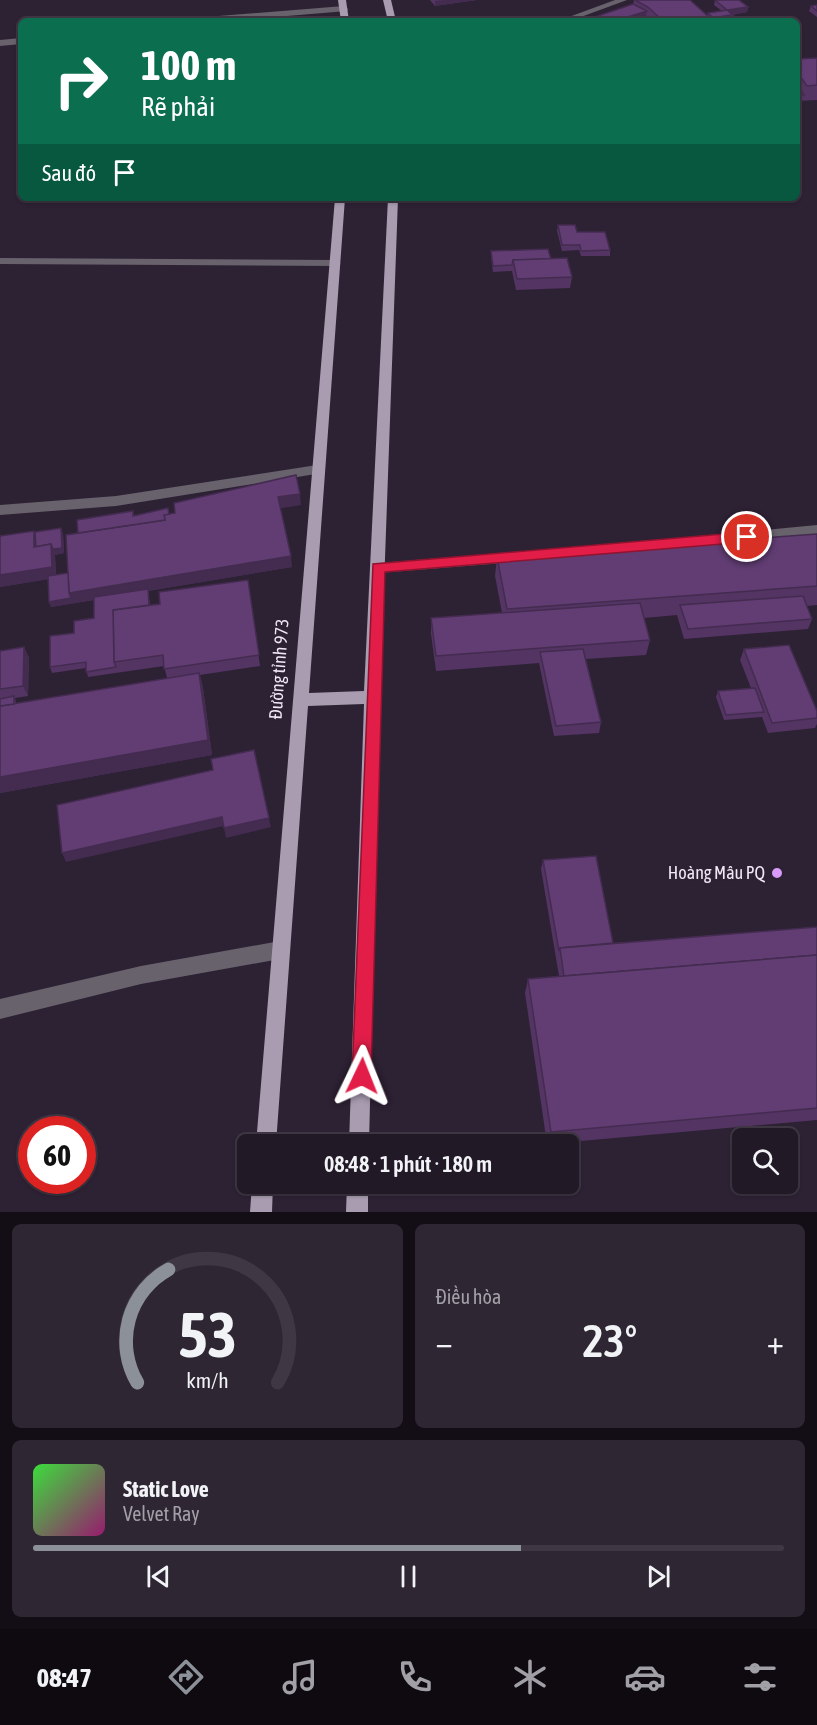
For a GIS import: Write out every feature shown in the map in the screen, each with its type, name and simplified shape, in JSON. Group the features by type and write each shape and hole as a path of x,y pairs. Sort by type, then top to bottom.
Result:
{"main road":[{"path":"387,0 391,18"},
{"name":"Đường tỉnh 973","path":"267,1134 340,201"},
{"path":"360,1134 372,697 393,201"},
{"path":"299,700 372,697"},
{"path":"261,1212 262,1194"},
{"path":"357,1212 358,1194"}],"street":[{"path":"571,18 623,0"},
{"path":"219,18 343,4"},
{"path":"0,43 18,40"},
{"path":"0,261 335,263"},
{"path":"0,510 116,501 317,470"},
{"path":"616,549 817,530"},
{"path":"378,568 533,555"},
{"path":"0,1009 141,975 280,950"}],"building":[{"path":"635,0 690,0 710,18 660,18 648,7"},
{"path":"715,0 739,0 748,7 727,10"},
{"path":"633,4 647,11 625,18 592,18"},
{"path":"727,10 736,18 730,15 713,18 708,13"},
{"path":"730,15 733,18 710,18"},
{"path":"817,58 817,85 807,86 800,76 800,59"},
{"path":"558,225 575,225 577,232 605,232 610,250 581,251 580,245 562,245"},
{"path":"548,249 551,259 513,260 512,265 493,266 491,251"},
{"path":"567,258 572,277 517,279 513,260"},
{"path":"296,475 300,494 278,497 291,556 69,593 66,535 165,520 164,515 175,513 174,503"},
{"path":"168,508 169,514 164,515 165,520 78,533 77,520 133,511 133,516"},
{"path":"61,528 62,548 53,549 51,544 36,547 35,532"},
{"path":"34,531 34,547 51,544 52,567 0,575 0,536"},
{"path":"817,534 817,586 507,609 497,557"},
{"path":"68,573 71,598 49,602 48,576"},
{"path":"248,580 259,655 164,669 163,655 114,662 113,610 160,604 159,592"},
{"path":"148,589 149,605 113,610 116,667 86,672 86,662 50,667 50,636 74,633 74,621 94,618 94,597"},
{"path":"803,596 812,619 688,629 680,605"},
{"path":"640,603 650,640 436,656 431,618"},
{"path":"789,645 817,711 817,718 772,723 744,649"},
{"path":"24,647 23,686 0,689 0,651"},
{"path":"583,649 601,722 556,726 540,652"},
{"path":"199,673 208,740 0,777 0,706"},
{"path":"755,688 764,712 726,715 718,691"},
{"path":"14,696 14,704 0,706 0,699"},
{"path":"254,750 269,818 224,828 222,817 62,853 57,805 213,770 211,759"},
{"path":"596,856 613,943 560,948 559,951 543,860"},
{"path":"817,927 817,955 564,976 560,948"},
{"path":"817,955 817,1108 551,1132 528,979"}],"place":[{"name":"Hoàng Mâu PQ","path":"777,873"}],"route":[{"path":"362,1076 372,697 378,568 747,537"}]}
